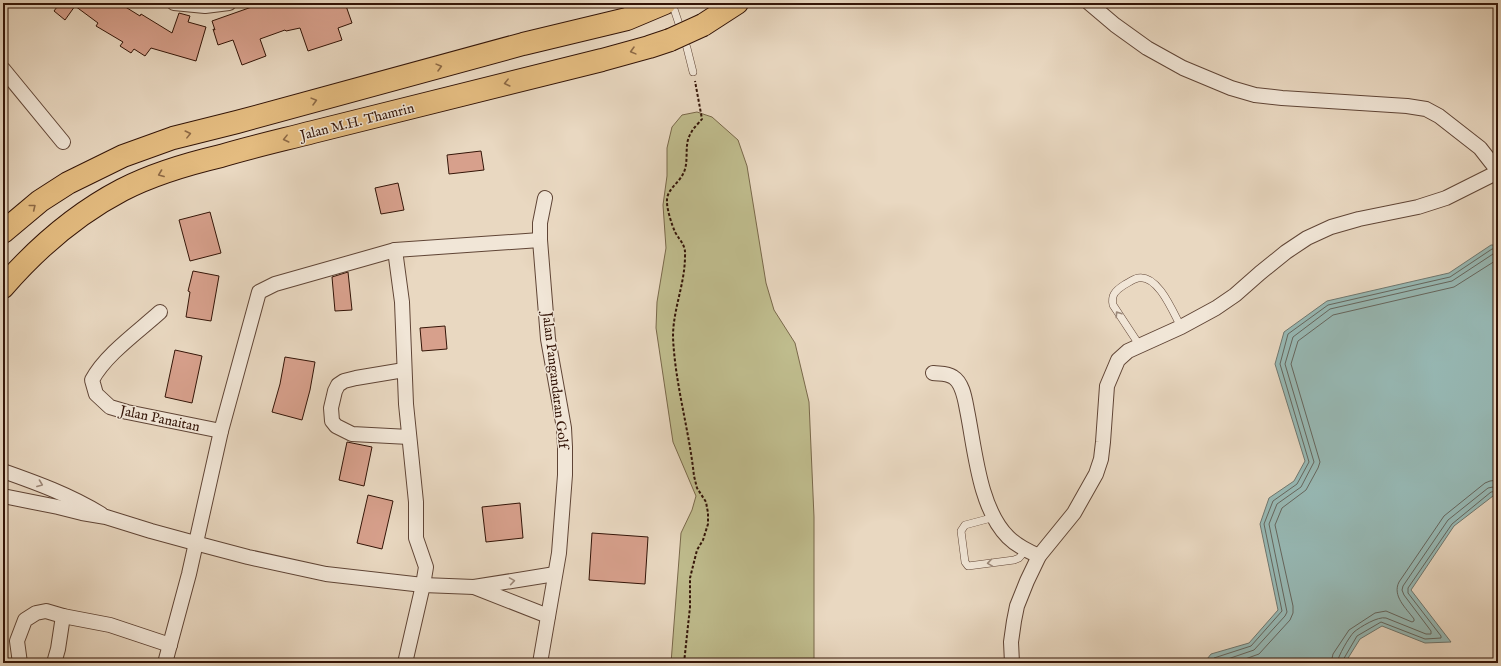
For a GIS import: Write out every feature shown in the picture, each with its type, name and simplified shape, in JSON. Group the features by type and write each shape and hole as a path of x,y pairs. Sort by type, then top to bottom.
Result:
{"main road":[{"name":"Jalan M.H. Thamrin","path":"3,287 20,267 51,238 97,204 123,190 184,165 649,47 670,40 703,25 737,3"},
{"name":"Jalan M.H. Thamrin","path":"3,232 40,201 68,183 123,156 174,138 523,44 627,19 665,4"}],"street":[{"path":"174,3 205,6 229,3"},
{"path":"1012,663 1011,642 1017,606 1038,556 1074,513 1096,474 1101,459 1107,386 1118,360 1128,351 1181,327 1216,308 1235,295 1286,252 1307,238 1332,226 1359,218 1418,207 1446,198 1498,172 1480,148 1439,116 1426,109 1407,106 1282,98 1255,95 1231,88 1183,68 1147,48 1115,25 1089,3"},
{"path":"3,69 63,142"},
{"name":"Jalan Pangandaran Golf","path":"540,663 561,531 566,447 548,339 540,240 540,219 546,198"},
{"path":"165,663 189,574 220,431 259,292 275,284 395,250 540,240"},
{"path":"395,250 402,302 404,370 416,502 416,538 426,567 405,663"},
{"name":"Jalan Panaitan","path":"160,312 97,370 92,380 96,394 110,407 127,412 220,431"},
{"path":"404,370 344,381 338,385 335,391 331,408 332,420 336,426 352,434 409,437"},
{"path":"933,373 944,374 955,378 964,393 982,489 994,517 1008,536 1026,551 1038,556"},
{"path":"3,471 73,498 106,517"},
{"path":"3,496 106,517 248,557 326,574 423,585 474,587 555,574"},
{"path":"474,587 548,616"},
{"path":"20,663 17,641 25,620 36,612 46,611 62,616 110,625 170,645"},
{"path":"54,663 58,648 62,616"}],"lane":[{"path":"665,4 687,48 693,72"},
{"path":"1140,346 1113,305 1112,300 1112,295 1117,289 1134,279 1140,278 1158,286 1181,327"},
{"path":"994,517 965,525 960,531 965,562 968,566 1014,560 1019,558 1026,551"}],"path":[{"path":"684,663 690,607 690,578 697,550 703,540 708,524 708,514 706,502 697,488 694,476 677,376 674,349 674,324 676,308 682,286 685,252 682,241 672,223 666,202 668,193 683,175 690,133 702,119 693,72"}],"shaded area":[{"path":"697,112 712,117 738,140 747,166 766,283 774,310 795,343 809,402 814,517 814,663 671,663 681,533 692,510 696,496 673,442 656,328 657,302 666,248 663,205 667,176 667,148 672,127 682,115"}],"water":[{"path":"1491,245 1498,245 1498,495 1493,496 1454,526 1411,590 1451,642 1425,643 1382,626 1360,639 1345,663 1204,663 1211,654 1249,643 1278,610 1260,524 1269,498 1294,481 1305,461 1275,364 1284,332 1327,301 1449,273"}],"building":[{"path":"60,3 119,3 140,16 141,14 172,33 179,13 190,16 188,22 206,27 196,61 151,48 145,56 134,49 131,53 120,46 123,42 96,26 98,23 75,6 65,20 54,11"},
{"path":"263,3 345,3 352,23 338,28 342,40 308,51 300,28 285,30 260,39 266,56 242,65 233,40 218,45 212,21"},
{"path":"481,151 484,170 449,174 447,155"},
{"path":"398,183 404,210 381,214 375,188"},
{"path":"210,212 221,253 190,261 179,220"},
{"path":"193,271 219,276 211,321 186,317 190,292 188,291"},
{"path":"348,272 352,310 335,311 332,277"},
{"path":"445,326 447,349 422,351 420,328"},
{"path":"175,350 202,356 192,403 165,397"},
{"path":"285,357 315,362 310,390 302,420 272,412 280,384"},
{"path":"347,442 372,447 364,486 339,480"},
{"path":"368,495 393,501 382,549 357,543"},
{"path":"520,503 523,538 486,542 482,507"},
{"path":"592,533 648,537 645,584 589,580"}]}
